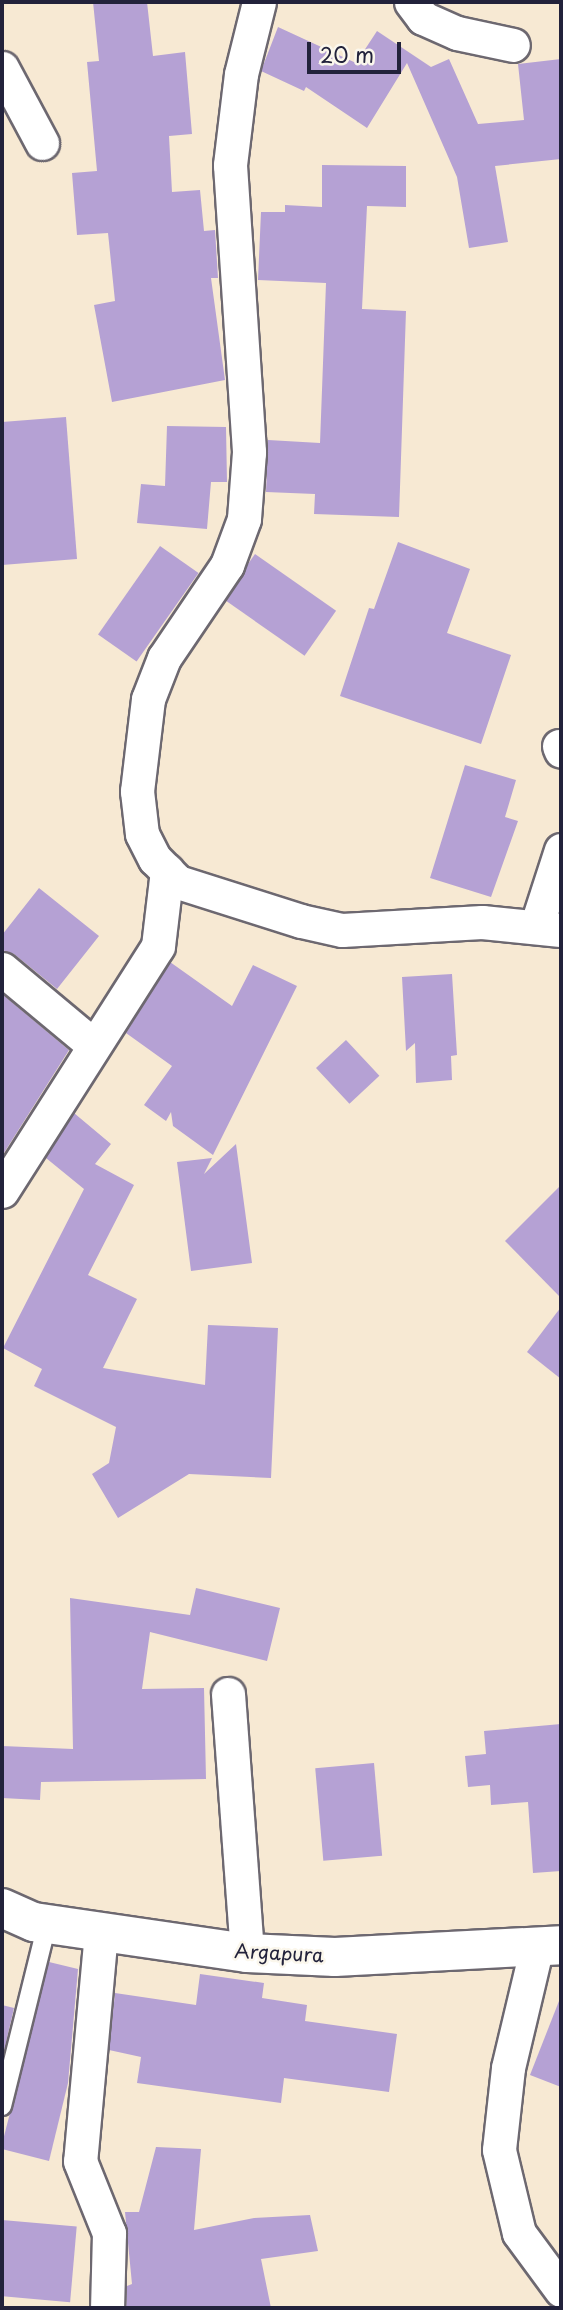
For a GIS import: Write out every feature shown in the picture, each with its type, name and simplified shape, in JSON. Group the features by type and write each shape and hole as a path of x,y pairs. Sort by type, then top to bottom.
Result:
{"highway":[{"name":"Argapura","path":"2,1908 47,1924 247,1953 335,1957 549,1945"}],"street":[{"path":"259,2 241,74 230,165 248,452 244,519 227,565 164,659 148,699 137,791 142,834 155,859 178,882 208,894 342,930 482,922 549,929 561,850"},
{"path":"411,2 423,18 457,33 513,45"},
{"path":"2,68 42,142"},
{"path":"2,1191 92,1044 158,946 167,871"},
{"path":"2,969 92,1044"},
{"path":"228,1694 247,1953"},
{"path":"101,1932 80,2161 109,2233 107,2308"},
{"path":"549,1945 508,2068 499,2150 519,2233 561,2290"}],"lane":[{"path":"2,2106 47,1924"}],"building":[{"path":"93,2 147,2 153,56 185,52 192,134 169,136 172,192 200,190 204,231 215,230 218,278 211,278 225,380 112,402 94,305 115,301 108,233 77,235 72,173 97,171 87,62 99,61"},
{"path":"278,27 356,63 377,31 431,67 449,59 478,124 524,120 518,64 561,59 561,159 495,166 508,242 469,248 457,177 407,63 367,128 306,87 304,91 261,71"},
{"path":"322,165 406,166 406,207 367,206 362,309 406,311 399,517 314,514 315,494 266,492 268,440 320,443 326,283 258,280 261,212 285,212 285,205 322,207"},
{"path":"66,417 77,559 2,565 2,422"},
{"path":"167,426 226,427 227,482 211,482 207,529 137,523 141,484 165,486"},
{"path":"398,542 470,569 447,633 511,655 481,744 340,696 369,608 374,609"},
{"path":"160,546 199,573 137,661 98,634"},
{"path":"255,554 336,611 305,656 223,599"},
{"path":"465,765 516,780 505,817 518,821 491,897 430,878"},
{"path":"39,888 99,936 57,989 14,954 2,950 2,935"},
{"path":"170,962 232,1006 253,965 297,986 213,1155 173,1126 171,1112 166,1121 144,1105 172,1066 126,1033"},
{"path":"452,974 457,1055 451,1056 452,1080 416,1083 415,1043 406,1051 402,977"},
{"path":"2,994 69,1050 2,1156"},
{"path":"346,1040 379,1076 349,1104 316,1068"},
{"path":"74,1113 111,1144 95,1164 134,1185 88,1275 137,1299 103,1368 205,1385 208,1325 278,1328 271,1478 189,1474 118,1518 92,1474 109,1463 116,1427 34,1386 42,1369 3,1348 84,1189 46,1158"},
{"path":"236,1144 252,1263 191,1271 177,1162 212,1158 204,1174"},
{"path":"561,1185 561,1298 505,1241"},
{"path":"561,1307 561,1379 527,1352"},
{"path":"196,1588 280,1608 267,1661 150,1632 142,1689 204,1688 206,1779 41,1782 40,1800 2,1798 2,1746 73,1749 70,1598 190,1615"},
{"path":"561,1724 561,1871 533,1873 528,1802 491,1805 490,1785 468,1787 465,1756 486,1754 484,1731"},
{"path":"374,1763 382,1856 323,1861 315,1768"},
{"path":"49,1962 78,1969 68,2083 49,2161 2,2149 2,2144"},
{"path":"200,1974 264,1983 262,1998 307,2005 305,2021 397,2034 389,2092 284,2078 281,2103 137,2083 141,2057 109,2050 115,1993 196,2005"},
{"path":"561,2001 561,2087 530,2075"},
{"path":"2,2005 14,2008 2,2060"},
{"path":"156,2147 201,2149 194,2230 254,2218 310,2215 318,2251 261,2259 271,2308 126,2308 127,2286 132,2284 125,2212 139,2212"},
{"path":"2,2220 77,2227 70,2302 2,2296"}]}
